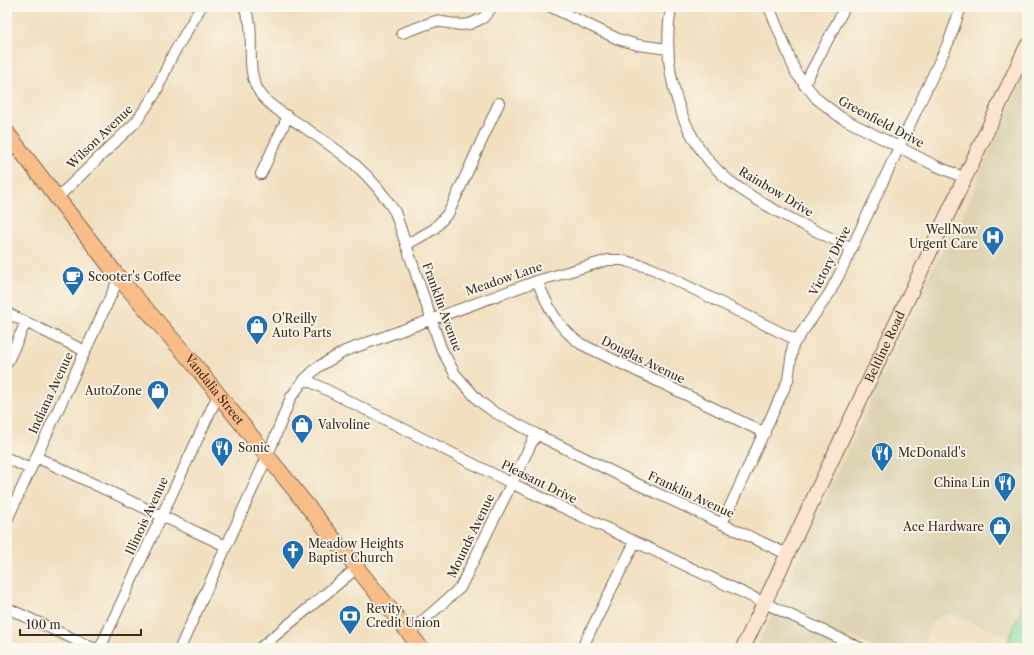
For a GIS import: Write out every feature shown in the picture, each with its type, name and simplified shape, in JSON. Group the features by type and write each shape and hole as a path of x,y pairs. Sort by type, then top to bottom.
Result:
{"main road":[{"name":"Beltline Road","path":"743,648 1027,46"},
{"name":"Vandalia Street","path":"7,133 119,278 193,363 421,648"}],"street":[{"name":"Wilson Avenue","path":"57,198 136,122 144,112 155,94 183,35 201,7"},
{"name":"Franklin Avenue","path":"244,7 250,24 252,72 254,83 266,101 347,156 372,180 395,212 431,319 448,361 466,388 494,412 536,434 787,554"},
{"path":"402,33 436,20 461,25 470,24 483,18 492,7"},
{"path":"551,7 618,39 638,45 668,49"},
{"name":"Rainbow Drive","path":"671,7 668,49 672,83 679,109 696,142 720,172 738,187 768,205 852,248"},
{"name":"Greenfield Drive","path":"769,7 789,58 804,85 817,99 835,114 899,148 965,178"},
{"path":"804,85 845,7"},
{"name":"Victory Drive","path":"722,524 788,380 793,345 829,294 852,248 949,41 961,7"},
{"path":"406,245 434,229 449,212 499,103"},
{"path":"261,174 288,116"},
{"name":"Meadow Lane","path":"180,648 267,457 291,397 306,379 318,368 345,351 537,281 608,260 638,264 651,268 796,340"},
{"name":"Indiana Avenue","path":"7,520 119,278"},
{"name":"Douglas Avenue","path":"537,281 552,316 562,328 581,344 765,433"},
{"path":"7,313 85,351"},
{"path":"7,363 26,322"},
{"name":"Pleasant Drive","path":"306,379 512,483 860,648"},
{"name":"Illinois Avenue","path":"100,648 218,395"},
{"name":"Mounds Avenue","path":"409,633 460,588 536,434"},
{"path":"36,457 226,546"},
{"path":"7,458 30,470"},
{"path":"582,648 635,542"},
{"path":"260,648 357,568"},
{"path":"7,608 93,648"}],"shaded area":[{"path":"1027,70 1027,596 1009,637 948,614 934,619 921,648 875,648 850,636 845,648 756,648 929,276 971,198 981,170"}],"green space":[{"path":"1027,596 1027,648 1005,648"}],"place":[{"name":"WellNow Urgent Care","path":"993,256"},
{"name":"Scooter's Coffee","path":"73,296"},
{"name":"O'Reilly Auto Parts","path":"257,346"},
{"name":"AutoZone","path":"158,410"},
{"name":"Valvoline","path":"302,444"},
{"name":"Sonic","path":"222,468"},
{"name":"McDonald's","path":"882,472"},
{"name":"China Lin","path":"1005,502"},
{"name":"Ace Hardware","path":"1000,546"},
{"name":"Meadow Heights Baptist Church","path":"293,570"},
{"name":"Revity Credit Union","path":"350,636"}]}
